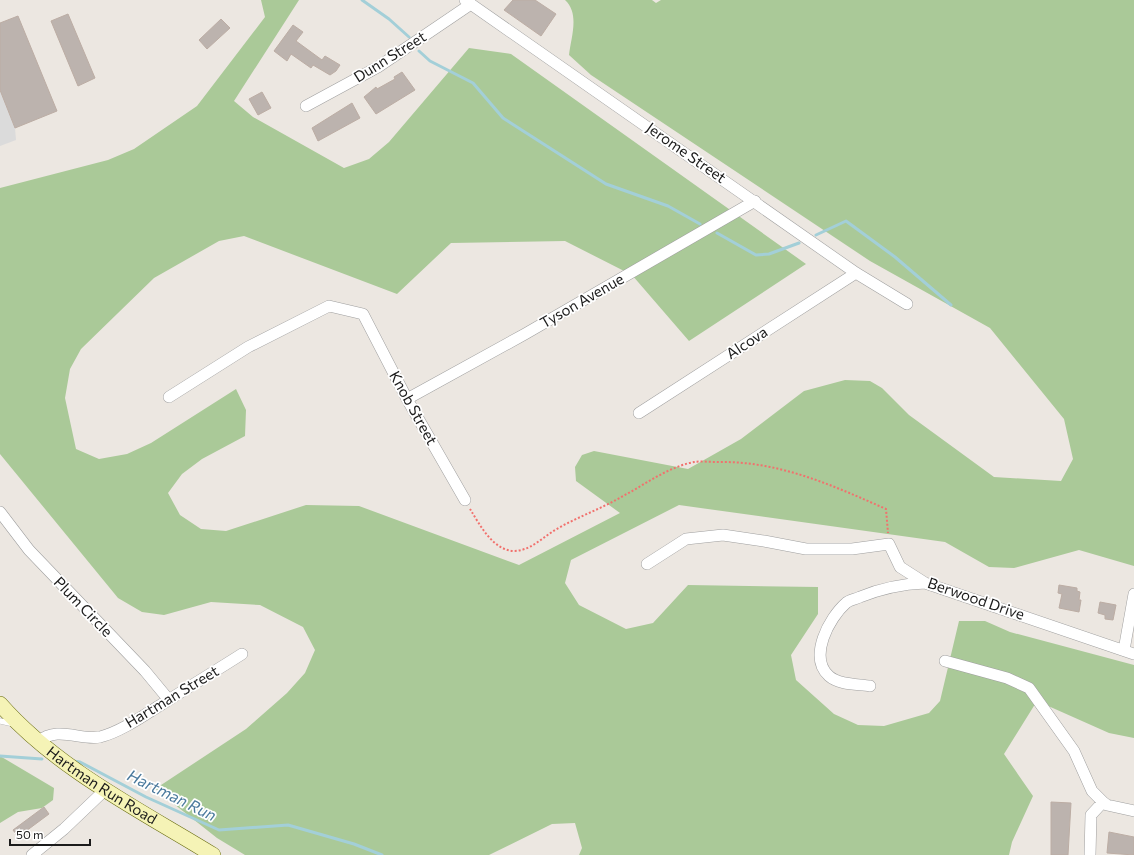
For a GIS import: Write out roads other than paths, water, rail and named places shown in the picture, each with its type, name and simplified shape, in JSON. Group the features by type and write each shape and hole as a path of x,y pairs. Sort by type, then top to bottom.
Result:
{"main road":[{"name":"Hartman Run Road","path":"0,704 18,724 38,742 106,789 213,855"}],"street":[{"name":"Dunn Street","path":"306,106 378,67 468,2"},
{"name":"Jerome Street","path":"468,2 856,273 907,304"},
{"name":"Tyson Avenue","path":"406,399 525,334 755,201"},
{"name":"Alcova","path":"639,413 856,273"},
{"name":"Knob Street","path":"169,397 248,347 329,306 364,314 406,399 465,500"},
{"name":"Plum Circle","path":"0,512 29,550 145,671 168,700"},
{"name":"Berwood Drive","path":"647,564 686,539 723,535 764,540 806,549 852,549 889,544 900,566 925,583 1129,652"},
{"path":"870,686 839,682 828,676 821,661 820,643 829,625 846,603 876,590 902,584 925,583"},
{"path":"1129,652 1134,594"},
{"name":"Hartman Street","path":"38,742 44,737 62,734 99,737 133,722 242,654"},
{"path":"945,661 1007,678 1029,688 1074,751 1092,791 1107,805 1134,811"},
{"path":"32,855 64,829 106,789"},
{"path":"1090,855 1091,814 1103,802"}],"lane":[{"path":"0,721 18,724"}],"waterway":[{"path":"362,0 389,19 409,37"},
{"path":"419,51 430,61 473,83 503,118 606,184 668,206 700,224"},
{"path":"816,235 846,221 895,257 951,305"},
{"path":"717,233 756,255 769,254 799,243"},
{"name":"Hartman Run","path":"0,756 42,759"},
{"name":"Hartman Run","path":"73,761 80,762 146,797 219,830 288,825 354,844 382,855"}]}
